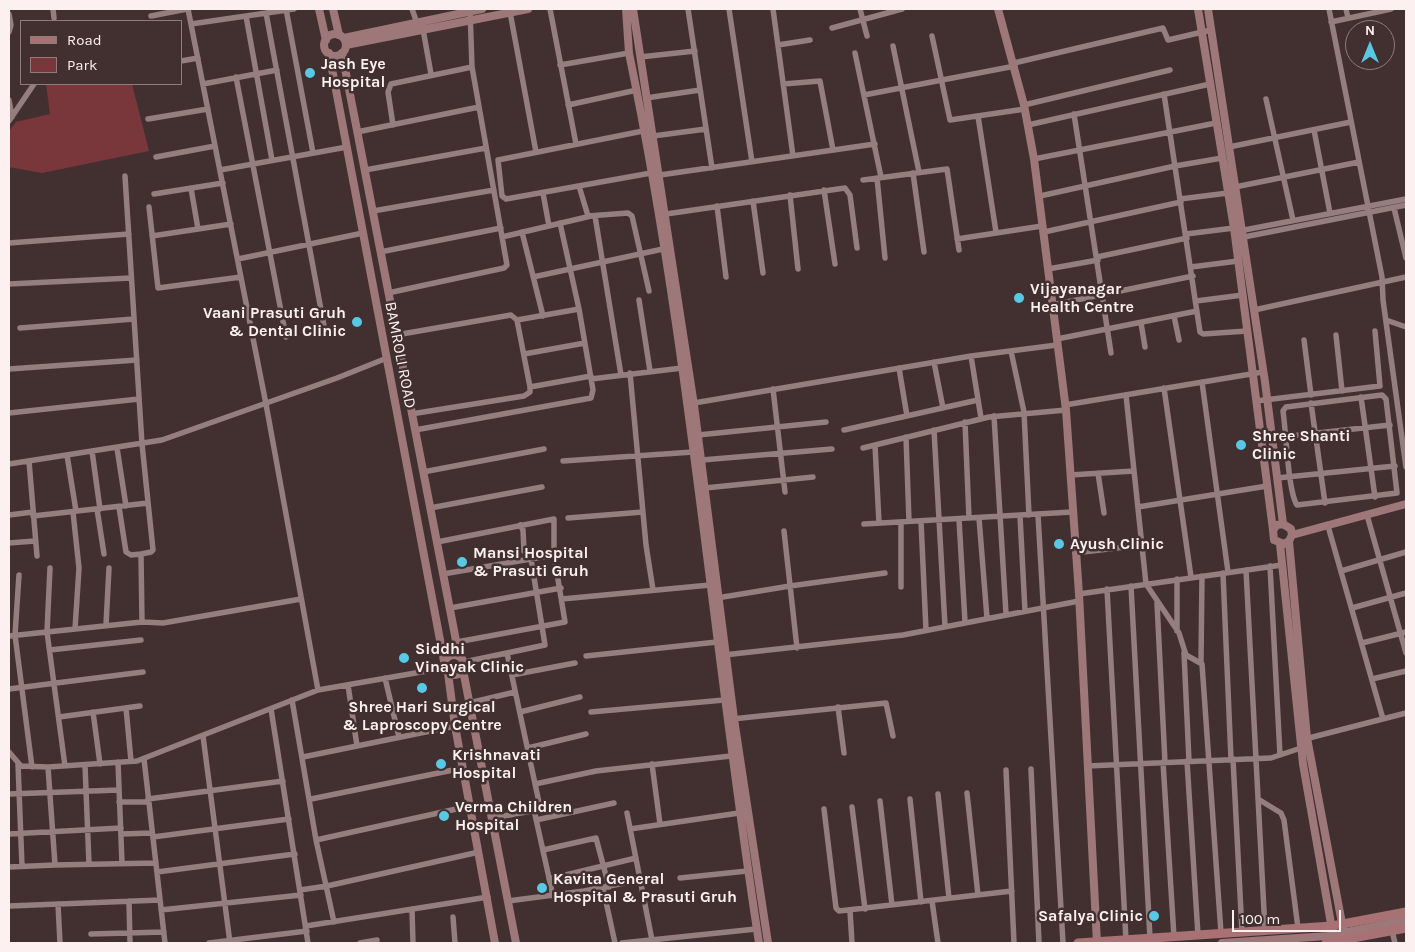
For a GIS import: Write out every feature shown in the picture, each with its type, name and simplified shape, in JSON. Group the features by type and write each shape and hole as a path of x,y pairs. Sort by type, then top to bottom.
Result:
{"main road":[{"path":"1329,938 1342,924 1406,912"},
{"path":"1078,943 1298,928 1329,938 1354,938 1406,928"}],"street":[{"path":"53,9 54,18"},
{"path":"150,16 187,9 191,24 266,404 318,690"},
{"path":"287,9 313,153"},
{"path":"191,24 294,9"},
{"path":"319,9 326,40 325,48 335,56 342,53"},
{"path":"334,9 343,39 342,53 372,211 516,943"},
{"path":"412,9 417,23"},
{"path":"343,39 482,9"},
{"path":"326,40 332,34 343,39 423,29 528,9"},
{"path":"550,9 576,144"},
{"path":"626,9 629,53 637,90 682,368 710,584 716,598 717,642 723,656 724,700 730,719 731,756 758,943"},
{"path":"634,9 702,460 730,719 768,943"},
{"path":"688,9 712,168"},
{"path":"730,9 752,162"},
{"path":"773,9 793,156"},
{"path":"860,9 867,36"},
{"path":"832,28 902,9"},
{"path":"998,9 1025,107 1034,159 1066,408 1079,597 1097,942"},
{"path":"1198,9 1228,193 1254,310 1284,524"},
{"path":"1208,9 1235,187 1238,261 1274,540 1280,544"},
{"path":"1328,9 1383,283 1386,320 1406,467"},
{"path":"1346,9 1348,18"},
{"path":"1331,22 1390,9"},
{"path":"388,292 504,268 507,265 472,67 471,10"},
{"path":"510,12 536,152"},
{"path":"266,13 324,326"},
{"path":"9,14 11,25 9,32"},
{"path":"246,16 272,160"},
{"path":"864,95 941,81 1163,28 1168,40 1211,30"},
{"path":"423,29 431,74"},
{"path":"932,36 950,120 1025,107 1170,70"},
{"path":"778,45 810,40"},
{"path":"893,46 903,88 916,172 924,252"},
{"path":"640,58 694,51"},
{"name":"BAMROLI ROAD","path":"329,53 488,897 495,943"},
{"path":"560,65 629,53"},
{"path":"855,53 875,144 886,258"},
{"path":"182,61 198,58"},
{"path":"393,124 389,86 431,74 472,67"},
{"path":"203,84 276,70"},
{"path":"236,78 286,337"},
{"path":"783,84 820,81 833,150"},
{"path":"1028,125 1210,84"},
{"path":"10,119 33,85"},
{"path":"568,105 637,90"},
{"path":"646,98 700,90"},
{"path":"1164,94 1201,333 1247,331"},
{"path":"1266,99 1292,220"},
{"path":"9,100 10,119"},
{"path":"357,132 479,107"},
{"path":"148,118 208,109"},
{"path":"1074,114 1111,354"},
{"path":"978,116 996,232"},
{"path":"1229,147 1350,122"},
{"path":"1034,159 1216,123"},
{"path":"653,136 706,129"},
{"path":"1314,130 1330,213"},
{"path":"643,132 497,161 502,196 506,199 650,173"},
{"path":"660,175 875,144"},
{"path":"156,157 215,146"},
{"path":"220,170 347,147"},
{"path":"365,170 486,148"},
{"path":"1040,196 1175,166 1222,158"},
{"path":"1235,187 1359,162"},
{"path":"862,180 946,168 949,170 959,250"},
{"path":"119,506 126,552 131,555 153,550 142,444 125,176"},
{"path":"154,194 223,183"},
{"path":"580,186 587,214 593,216"},
{"path":"191,188 198,229"},
{"path":"666,214 845,188 849,192 858,248"},
{"path":"372,211 494,190"},
{"path":"824,190 836,264"},
{"path":"543,193 549,226"},
{"path":"957,238 1092,222 1181,200 1228,193"},
{"path":"790,195 798,269"},
{"path":"1048,269 1186,236 1238,233 1368,209 1406,199"},
{"path":"754,201 763,273"},
{"path":"1238,233 1330,213 1394,208 1406,205"},
{"path":"717,206 726,277"},
{"path":"149,207 157,286 160,289 241,277"},
{"path":"1394,208 1406,258"},
{"path":"502,237 593,216 630,214 649,290"},
{"path":"593,216 621,375"},
{"path":"414,430 588,400 593,394 580,309 560,223"},
{"path":"152,236 231,224"},
{"path":"380,252 501,228"},
{"path":"522,232 543,316"},
{"path":"238,259 363,233"},
{"path":"9,243 129,234"},
{"path":"533,277 663,249"},
{"path":"1191,267 1238,261"},
{"path":"1052,305 1193,276"},
{"path":"1254,310 1383,283 1406,276"},
{"path":"9,284 132,278"},
{"path":"1196,302 1243,295"},
{"path":"640,300 650,371"},
{"path":"517,320 580,309"},
{"path":"694,403 934,362 1011,351 1197,311"},
{"path":"396,335 506,315 515,317 517,320 524,354 530,387 530,392 524,396 411,414"},
{"path":"1174,316 1179,340"},
{"path":"20,328 134,319"},
{"path":"1386,320 1406,327"},
{"path":"1141,323 1145,347"},
{"path":"1256,401 1380,386 1375,331"},
{"path":"1336,335 1342,392"},
{"path":"1304,340 1311,395"},
{"path":"524,354 585,343"},
{"path":"1011,351 1024,412 1029,515"},
{"path":"971,356 981,418"},
{"path":"9,464 162,440 266,404 387,358"},
{"path":"9,369 136,360"},
{"path":"934,362 943,408"},
{"path":"530,387 682,368"},
{"path":"899,368 907,416"},
{"path":"864,448 981,418 1066,408 1164,388 1263,372"},
{"path":"630,373 643,512 653,590"},
{"path":"1202,382 1226,573 1232,759 1242,932"},
{"path":"1164,388 1191,578"},
{"path":"774,390 785,492"},
{"path":"1126,395 1146,584 1177,631 1188,658 1201,662"},
{"path":"1384,396 1390,425 1397,493 1297,506 1294,499 1284,411 1286,407 1311,402 1384,396"},
{"path":"1361,397 1375,497"},
{"path":"9,413 139,399"},
{"path":"844,430 978,400"},
{"path":"1311,402 1325,503"},
{"path":"994,416 1006,614"},
{"path":"698,435 826,422"},
{"path":"965,422 969,518"},
{"path":"1272,438 1390,425"},
{"path":"934,430 945,626"},
{"path":"906,437 909,521"},
{"path":"875,445 879,523"},
{"path":"116,448 126,506"},
{"path":"702,460 832,448"},
{"path":"423,472 544,449"},
{"path":"92,451 104,554"},
{"path":"563,461 693,452"},
{"path":"67,455 75,512 78,568 75,629"},
{"path":"29,461 37,556"},
{"path":"1277,478 1395,466"},
{"path":"1070,474 1134,471"},
{"path":"1098,473 1104,513"},
{"path":"705,488 813,477"},
{"path":"1138,507 1267,486"},
{"path":"430,508 542,487"},
{"path":"9,515 75,512 148,503"},
{"path":"1280,544 1291,538 1328,526 1406,504"},
{"path":"568,518 643,512"},
{"path":"864,524 1072,512"},
{"path":"1038,515 1063,943"},
{"path":"1367,515 1390,597 1404,633 1406,654"},
{"path":"1020,516 1025,611"},
{"path":"979,518 987,618"},
{"path":"437,542 554,519 554,555 561,588 565,622 457,642"},
{"path":"958,519 965,622"},
{"path":"921,521 926,630"},
{"path":"901,522 901,587"},
{"path":"1273,530 1277,525 1284,524 1291,529 1303,742 1344,934"},
{"path":"520,526 523,530 524,551"},
{"path":"1328,526 1383,719"},
{"path":"784,531 797,648"},
{"path":"9,543 36,541"},
{"path":"1280,544 1303,742 1329,938"},
{"path":"1075,553 1142,545"},
{"path":"1341,571 1406,552"},
{"path":"141,554 142,622"},
{"path":"443,574 554,555"},
{"path":"445,667 451,655 462,663 545,645 531,559"},
{"path":"723,656 926,630 1044,607 1107,589 1282,565"},
{"path":"1270,566 1280,754"},
{"path":"50,568 48,632 65,766"},
{"path":"106,626 110,568"},
{"path":"1246,570 1265,930"},
{"path":"716,598 885,574"},
{"path":"19,575 12,636 22,688 32,767"},
{"path":"1202,576 1201,662 1210,760 1221,934"},
{"path":"1177,631 1178,579"},
{"path":"562,599 710,584"},
{"path":"1131,586 1150,938"},
{"path":"450,608 561,588"},
{"path":"1107,589 1118,764 1126,940"},
{"path":"1352,608 1406,594"},
{"path":"12,636 142,622 162,623 301,598"},
{"path":"1157,600 1174,937"},
{"path":"1362,643 1404,633"},
{"path":"50,650 141,640"},
{"path":"586,656 717,642"},
{"path":"1184,651 1198,935"},
{"path":"492,818 534,810 540,807 507,653"},
{"path":"18,764 32,767 48,767 144,759 318,690 445,667 457,674 462,663"},
{"path":"512,675 575,663"},
{"path":"1372,679 1406,671"},
{"path":"9,689 143,672"},
{"path":"385,678 399,737"},
{"path":"348,685 357,746"},
{"path":"469,703 516,692"},
{"path":"520,712 580,697"},
{"path":"292,700 311,799 316,840 334,922"},
{"path":"590,712 724,700"},
{"path":"730,719 886,702 893,736"},
{"path":"59,717 140,706"},
{"path":"126,708 131,761"},
{"path":"838,708 844,753"},
{"path":"271,709 308,943"},
{"path":"93,712 100,764"},
{"path":"1087,766 1256,758 1280,754 1303,742 1406,713"},
{"path":"303,757 455,726"},
{"path":"528,748 586,734"},
{"path":"203,736 230,942"},
{"path":"9,752 18,764 22,866"},
{"path":"535,784 596,771 731,756"},
{"path":"144,759 165,943"},
{"path":"118,762 122,863"},
{"path":"652,764 660,824"},
{"path":"85,765 89,864"},
{"path":"48,767 55,864"},
{"path":"311,799 463,768"},
{"path":"1031,769 1039,943"},
{"path":"1006,770 1014,943"},
{"path":"119,802 148,800 283,781"},
{"path":"9,794 119,790"},
{"path":"967,793 978,895"},
{"path":"938,794 949,898"},
{"path":"910,799 921,902"},
{"path":"1258,799 1281,813 1284,820 1298,928"},
{"path":"880,801 892,906"},
{"path":"536,820 614,803"},
{"path":"316,840 470,806"},
{"path":"852,807 865,909"},
{"path":"824,809 836,908 840,912 1012,891"},
{"path":"534,810 553,896"},
{"path":"628,813 652,940"},
{"path":"630,829 739,813"},
{"path":"9,834 88,830 121,831 152,835 289,820"},
{"path":"543,850 596,838 604,866 615,943"},
{"path":"161,910 301,892 479,852"},
{"path":"157,872 295,854"},
{"path":"549,879 636,858"},
{"path":"9,867 55,864 156,863"},
{"path":"680,878 747,871"},
{"path":"508,902 640,880"},
{"path":"209,943 230,942 306,929 334,922 488,897"},
{"path":"9,906 160,900"},
{"path":"129,901 130,943"},
{"path":"932,901 938,943"},
{"path":"58,904 60,943"},
{"path":"412,909 413,943"},
{"path":"850,911 852,943"},
{"path":"453,917 456,943"},
{"path":"1222,943 1329,938 1344,934 1354,938 1406,920"},
{"path":"622,943 756,929"},
{"path":"1392,931 1395,943"},
{"path":"91,934 164,932"},
{"path":"360,943 378,940"}],"green space":[{"path":"46,85 132,85 149,151 42,173 9,167 9,131 16,122 50,114"}],"place":[{"name":"Jash Eye Hospital","path":"310,73"},
{"name":"Vijayanagar Health Centre","path":"1019,298"},
{"name":"Vaani Prasuti Gruh & Dental Clinic","path":"357,322"},
{"name":"Shree Shanti Clinic","path":"1241,445"},
{"name":"Ayush Clinic","path":"1059,544"},
{"name":"Mansi Hospital & Prasuti Gruh","path":"462,562"},
{"name":"Siddhi Vinayak Clinic","path":"404,658"},
{"name":"Shree Hari Surgical & Laproscopy Centre","path":"422,688"},
{"name":"Krishnavati Hospital","path":"441,764"},
{"name":"Verma Children Hospital","path":"444,816"},
{"name":"Kavita General Hospital & Prasuti Gruh","path":"542,888"},
{"name":"Safalya Clinic","path":"1154,916"}]}
